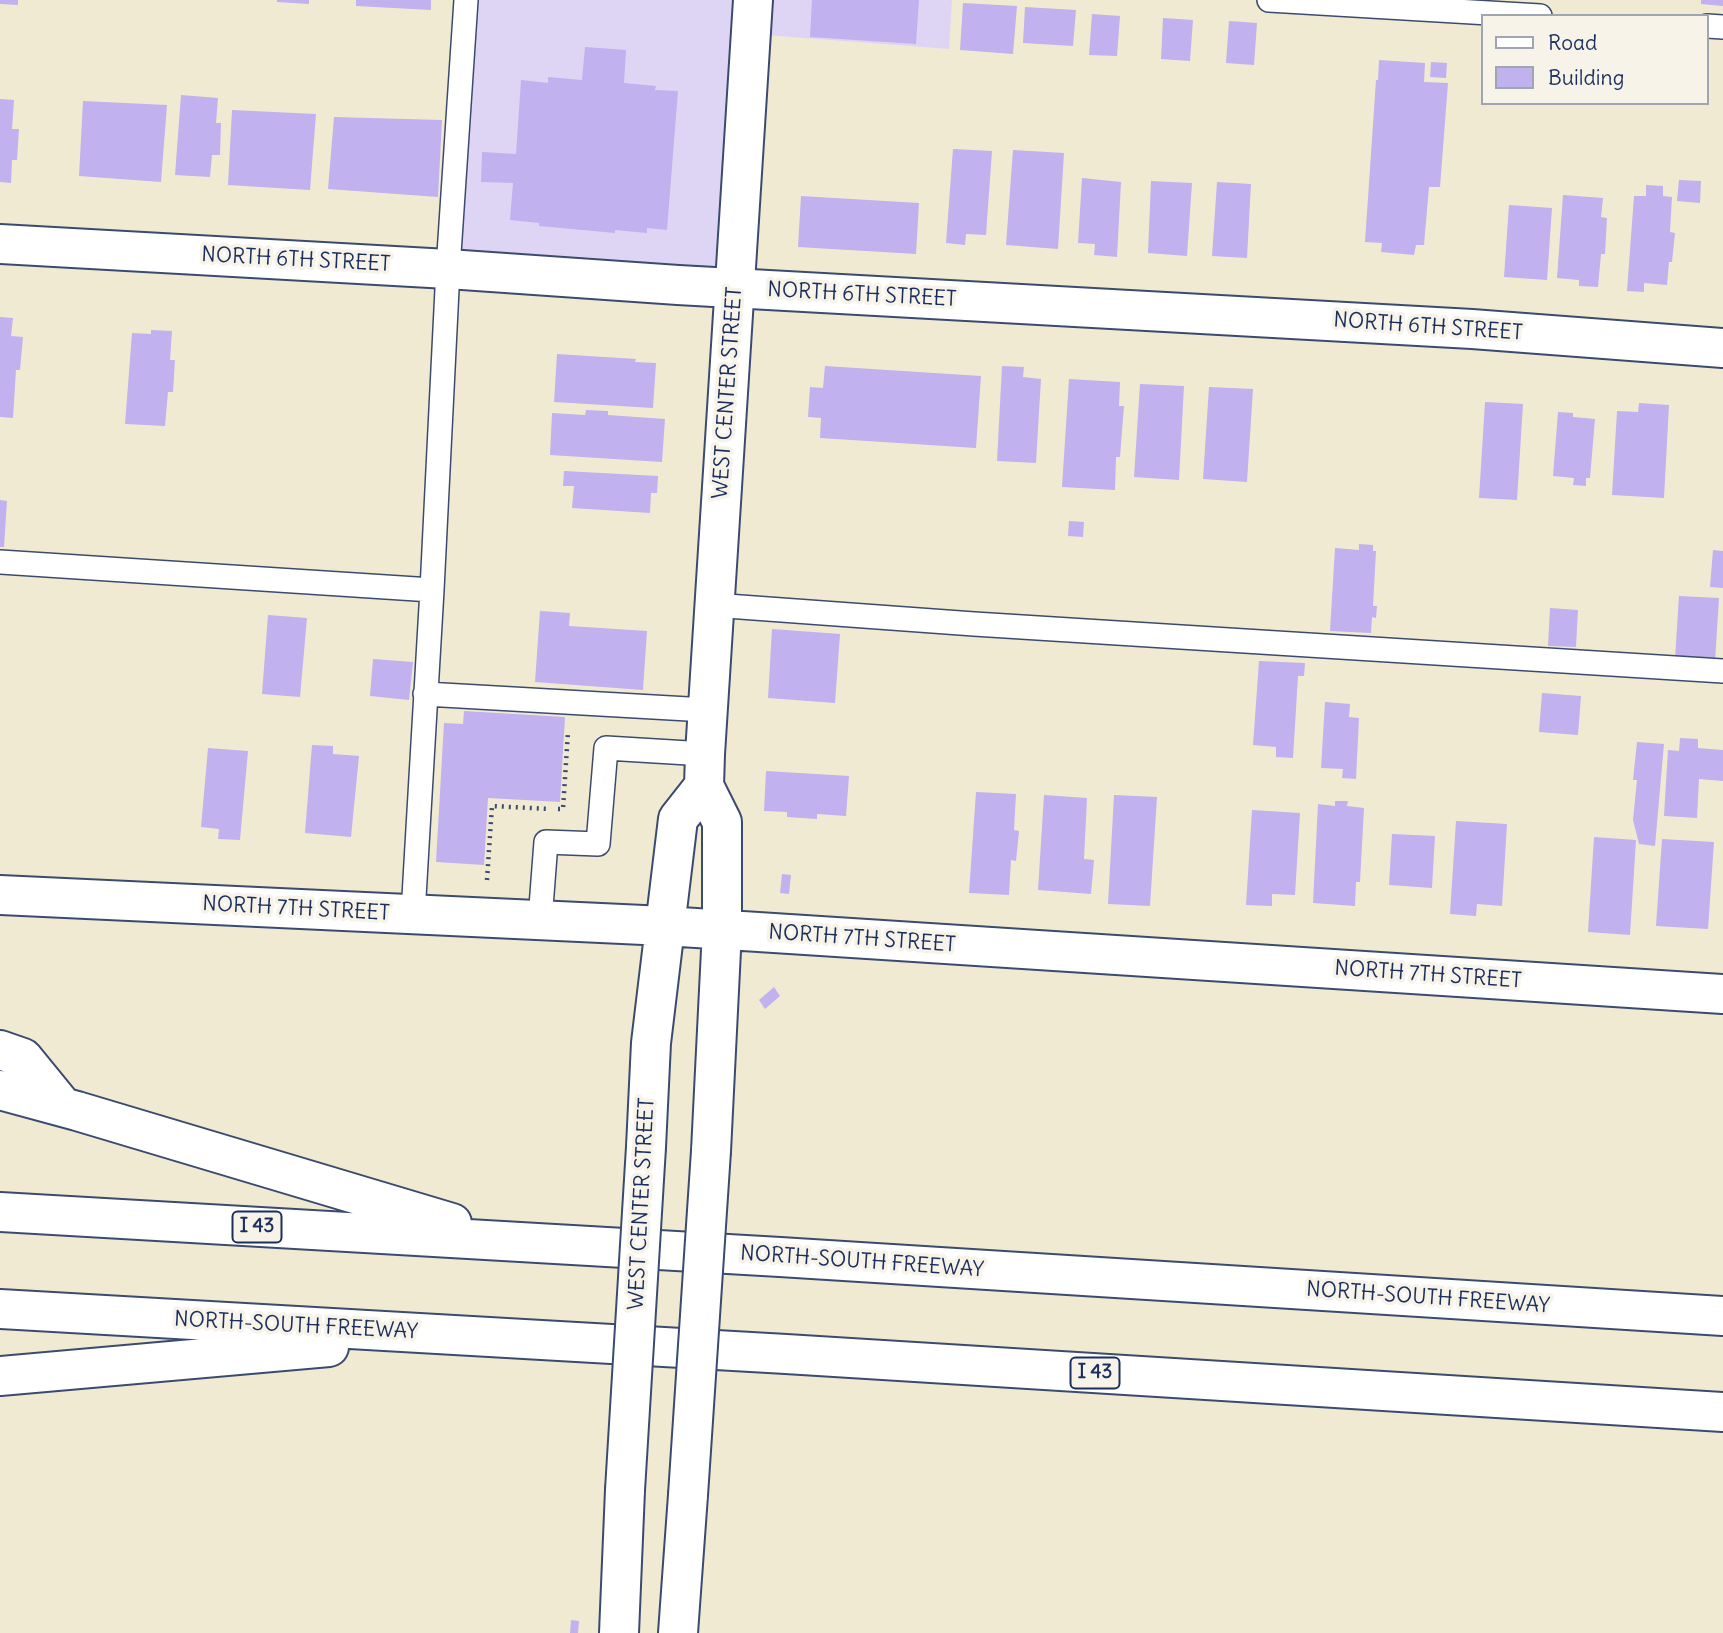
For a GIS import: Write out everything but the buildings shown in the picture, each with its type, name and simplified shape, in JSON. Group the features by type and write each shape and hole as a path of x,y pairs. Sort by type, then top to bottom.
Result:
{"main road":[{"name":"WEST CENTER STREET","path":"678,1633 711,1151 722,930 722,822 704,770 706,710 753,0"},
{"name":"NORTH 6TH STREET","path":"0,244 1458,328 1723,348"},
{"name":"WEST CENTER STREET","path":"619,1633 651,1043 678,819 704,770"},
{"name":"NORTH 7TH STREET","path":"0,895 665,926 1723,994"},
{"path":"0,1051 23,1058 63,1107"},
{"path":"0,1090 515,1242"},
{"name":"NORTH-SOUTH FREEWAY","path":"0,1212 1723,1316"},
{"name":"NORTH-SOUTH FREEWAY","path":"0,1309 1723,1412"},
{"path":"0,1376 467,1335"}],"lane":[{"path":"413,914 448,269 467,0"},
{"path":"1269,0 1506,14"},
{"path":"0,562 432,590"},
{"path":"713,605 1723,671"},
{"path":"425,694 706,710"},
{"path":"540,920 546,842 598,844 606,748 704,770"}],"path":[{"path":"487,884 492,806 563,809 570,701"}],"shaded area":[{"path":"466,0 952,0 949,49 751,34 735,288 448,269"}]}
